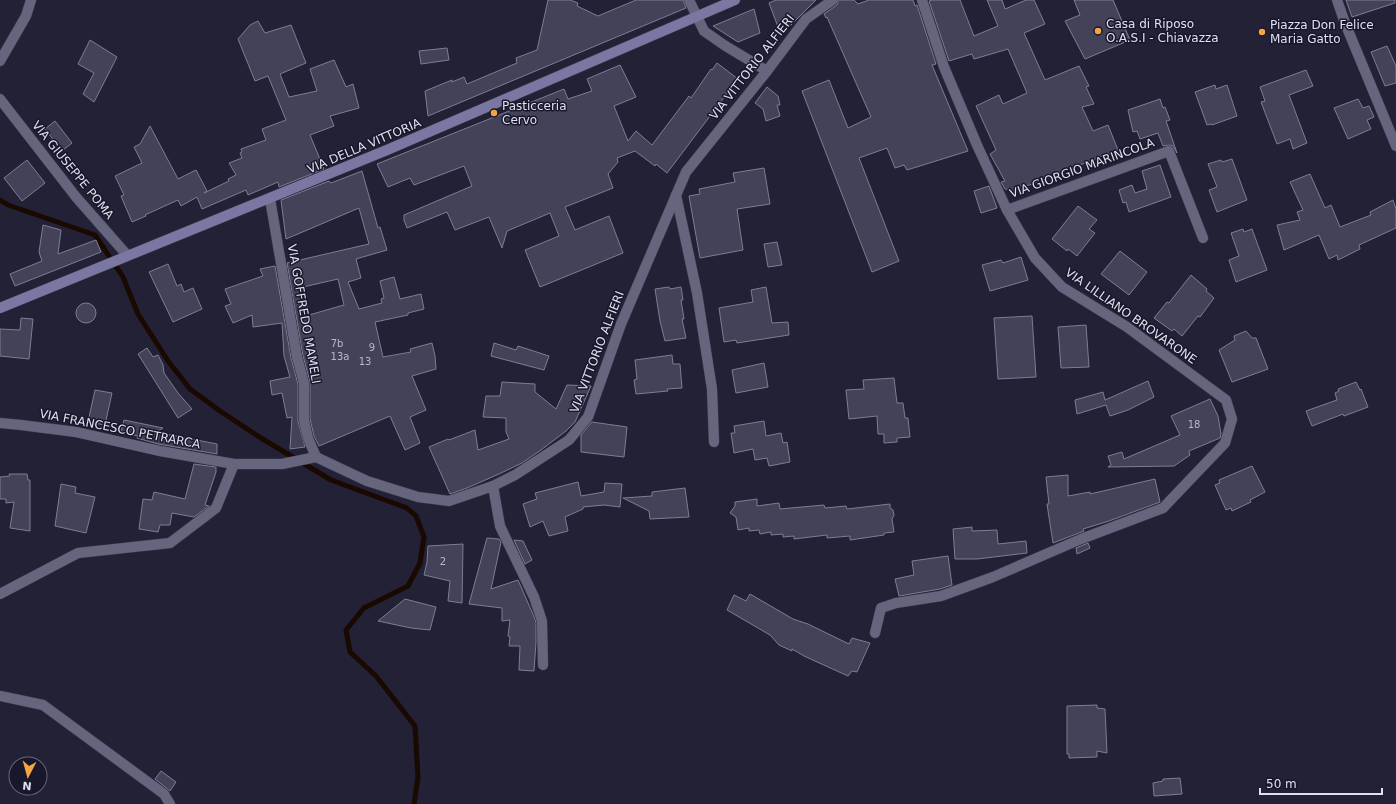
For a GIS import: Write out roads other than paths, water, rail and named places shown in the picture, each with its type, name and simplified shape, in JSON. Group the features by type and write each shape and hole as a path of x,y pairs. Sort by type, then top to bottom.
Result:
{"street":[{"path":"0,61 26,16 31,0"},
{"path":"689,0 704,31 767,71"},
{"name":"VIA DELLA VITTORIA","path":"0,308 270,199 479,111 735,0"},
{"name":"VIA VITTORIO ALFIERI","path":"316,457 367,481 418,497 449,501 493,486 569,440 588,417 621,324 686,172 767,71 806,19 833,0"},
{"name":"VIA LILLIANO BROVARONE","path":"875,633 881,608 896,602 941,596 993,577 1080,539 1163,508 1225,443 1232,419 1226,400 1127,327 1062,287 1034,258 1007,210 977,145 944,67 922,0"},
{"path":"1337,0 1345,23 1396,146"},
{"name":"VIA GIUSEPPE POMA","path":"0,99 76,197 128,256"},
{"name":"VIA GIORGIO MARINCOLA","path":"1007,210 1169,151 1203,238"},
{"path":"676,195 697,293 712,389 714,442"},
{"name":"VIA GOFFREDO MAMELI","path":"270,199 297,357 304,383 304,420 308,438 316,457"},
{"name":"VIA FRANCESCO PETRARCA","path":"0,423 21,424 76,432 160,451 234,464"},
{"path":"0,594 78,553 170,543 216,508 234,464 282,464 316,457"},
{"path":"493,486 500,526 534,597 542,621 543,665"},
{"path":"0,696 43,705 164,794 170,804"}],"waterway":[{"path":"0,200 8,205 95,235 123,277 138,314 168,361 190,389 261,438 331,480 407,508 416,516 424,537 420,563 408,586 364,608 346,630 350,652 376,676 415,726 418,777 414,804"}],"place":[{"name":"Casa di Riposo O.A.S.I - Chiavazza","path":"1098,31"},
{"name":"Piazza Don Felice Maria Gatto","path":"1262,32"},
{"name":"Pasticceria Cervo","path":"494,113"}]}
